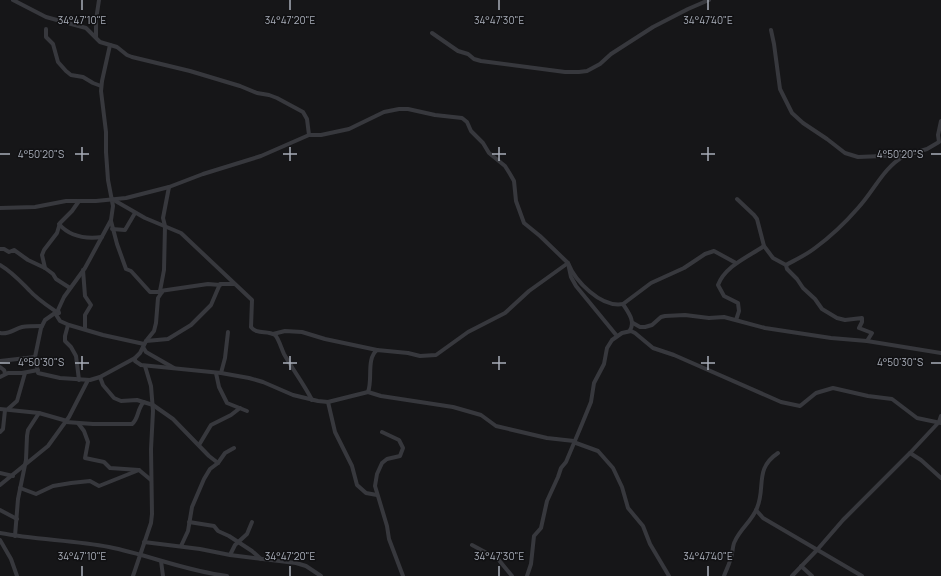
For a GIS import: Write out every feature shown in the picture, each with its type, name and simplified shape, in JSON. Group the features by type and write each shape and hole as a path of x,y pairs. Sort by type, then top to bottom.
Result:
{"street":[{"path":"13,0 46,17 86,28 100,42 117,46 127,55 132,57 190,71 277,98 303,112 307,119 309,135"},
{"path":"96,37 96,20 99,0"},
{"path":"432,33 458,51 468,54 474,59 481,61 565,72 579,72 587,71 600,64 611,54 653,27 688,8 709,0"},
{"path":"46,29 46,37 53,44 61,66 71,75 80,76 93,84 101,86"},
{"path":"770,30 774,44 780,90 792,113 849,155 866,157 906,154 927,149 939,142 938,135 941,121"},
{"path":"110,45 101,86 106,132 108,180 113,206 111,220 112,228 126,268 131,271 150,292 161,292 208,284 234,284"},
{"path":"0,208 36,207 66,201 126,198 169,187 261,156 309,135 321,135 349,129 384,112 408,109 435,115 462,118 467,122 471,131 483,143 489,153 505,166 514,181 516,201 524,223 568,263 578,280 602,300 611,304 622,304 651,283 684,268 711,251 714,251 736,263"},
{"path":"786,265 815,248 842,225 859,207 887,169 906,154"},
{"path":"111,220 83,270 70,288 57,313 45,320 42,326 35,357 38,373 42,375 88,380 100,377 135,358 140,353 144,344 151,336 155,328 158,298 161,292 164,270 165,226 163,218 169,187"},
{"path":"112,199 135,213 181,233 234,284 250,296 252,300 251,324 253,329 256,331 273,334 285,331 302,332 325,339 377,350 408,353 420,356 436,355 468,332 505,313 529,292 568,263"},
{"path":"738,199 757,219 764,246 773,258 786,265 787,269 797,279 802,288 826,312 837,318 845,320 862,318 859,328 872,333 868,341"},
{"path":"45,268 43,253 58,230 59,224 72,211 79,201"},
{"path":"112,228 125,230 135,213"},
{"path":"59,224 70,232 83,238 102,237"},
{"path":"736,320 738,303 724,296 718,285 736,263 742,261 764,246"},
{"path":"0,250 4,249 9,252 13,250 28,260 45,268 53,274 56,279 70,288"},
{"path":"0,261 46,306 57,313 60,321 68,325 103,335 144,344 168,339 190,325 211,305 220,285"},
{"path":"568,263 571,277 576,286 618,336"},
{"path":"0,265 9,270"},
{"path":"83,270 85,296 91,305 85,315 85,329"},
{"path":"622,304 633,323 640,327 649,327 661,317 685,314 709,318 724,317 765,328 831,338 868,341 941,353"},
{"path":"631,331 630,330 633,327 633,323"},
{"path":"68,325 65,341 73,350 77,360 79,380"},
{"path":"0,332 8,333 24,327 42,326"},
{"path":"527,576 532,558 534,536 541,528 547,501 561,468 566,462 591,402 594,383 604,364 607,348 612,340 622,333 631,331 640,336 653,348 674,355 778,401 800,406 816,393 830,388 840,389 868,396 892,399 916,418 940,422"},
{"path":"228,332 225,358 218,373 219,387 227,403 247,411"},
{"path":"273,334 276,336 284,355 305,385 312,400"},
{"path":"144,344 146,352 175,368"},
{"path":"368,392 371,380 371,362 374,353 377,350"},
{"path":"0,360 35,357"},
{"path":"135,358 135,361 145,366 218,373 255,379 293,395 312,400 328,402 368,392 380,396 453,407 482,415 496,426 547,438 574,441 598,451 613,468 622,487 628,508 643,526 650,544 668,576"},
{"path":"133,576 151,523 152,514 151,440 153,418 151,386 145,366"},
{"path":"0,367 5,373"},
{"path":"0,377 5,373 25,373 38,370"},
{"path":"0,432 3,429 3,419 6,410 16,401 25,373"},
{"path":"100,377 103,385 114,398 121,401 134,400 144,402 152,405 173,419 208,456 218,463"},
{"path":"0,485 48,446 66,421 88,380"},
{"path":"0,409 39,413 78,423 132,424 136,420 138,410 144,402"},
{"path":"328,402 335,432 352,466 357,485 366,493 377,495"},
{"path":"199,445 211,425 231,415 240,408"},
{"path":"15,536 28,433 39,413"},
{"path":"792,576 843,520 940,422 941,416"},
{"path":"78,423 84,431 88,442 85,458 104,462 110,468 139,470 151,480"},
{"path":"382,432 399,440 403,446 401,455 387,459 382,463 375,483 377,495 387,526 389,539 402,576"},
{"path":"180,546 188,531 190,514 201,483 210,469 218,463 225,453 234,448"},
{"path":"724,576 735,540 756,510 759,500 762,475 771,458 778,453"},
{"path":"910,453 921,460 941,478"},
{"path":"20,488 36,494 53,486 71,483 90,481 99,486 139,470"},
{"path":"0,473 12,476"},
{"path":"0,510 17,519"},
{"path":"756,510 763,518 862,576"},
{"path":"190,522 211,525 218,531 229,536 256,554 261,560"},
{"path":"230,555 237,542 247,534 252,522"},
{"path":"0,533 108,547 206,573 227,576"},
{"path":"0,540 10,555 16,568 17,576"},
{"path":"144,542 180,546 261,560 300,564 321,576"},
{"path":"472,545 498,559 512,576"},
{"path":"161,560 163,576"},
{"path":"801,566 812,576"}]}
